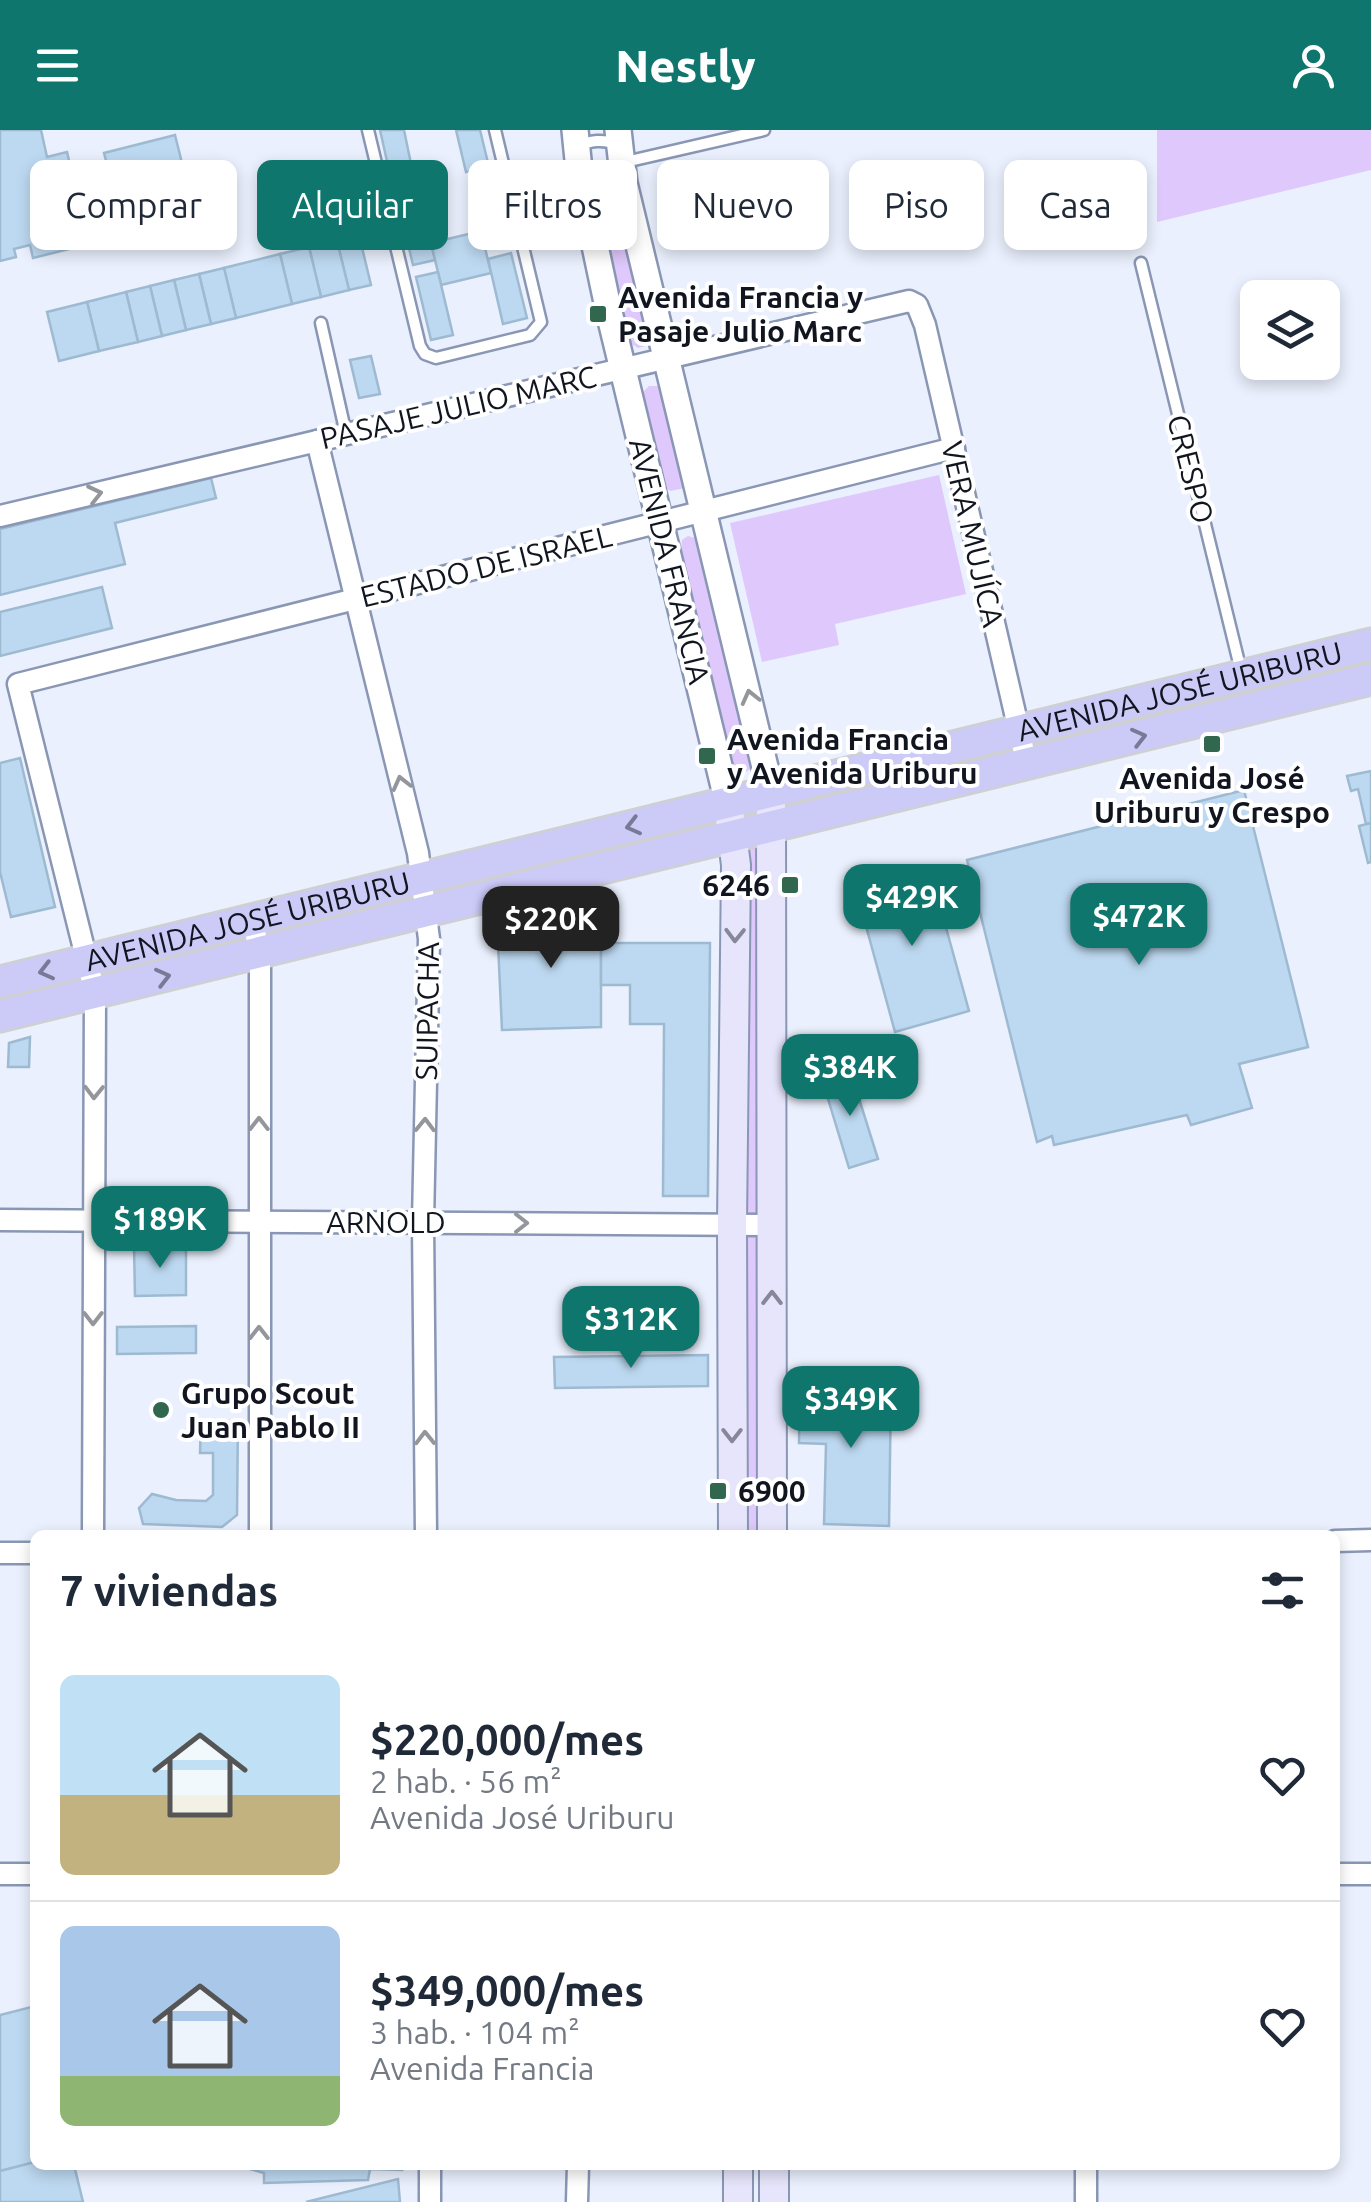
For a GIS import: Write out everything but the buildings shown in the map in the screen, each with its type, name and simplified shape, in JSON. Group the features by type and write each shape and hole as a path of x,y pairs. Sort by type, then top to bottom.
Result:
{"main road":[{"name":"AVENIDA JOSÉ URIBURU","path":"0,982 1371,644"},
{"name":"AVENIDA JOSÉ URIBURU","path":"0,1016 1371,679"},
{"name":"AVENIDA FRANCIA","path":"770,792 772,1530"},
{"name":"AVENIDA FRANCIA","path":"728,803 736,865 733,1530"},
{"path":"738,2170 738,2202"},
{"path":"774,2170 774,2202"}],"street":[{"name":"AVENIDA FRANCIA","path":"620,155 770,792"},
{"name":"AVENIDA FRANCIA","path":"596,250 728,803"},
{"name":"PASAJE JULIO MARC","path":"0,516 898,302 917,304"},
{"name":"VERA MUJÍCA","path":"917,304 925,324 1027,765"},
{"name":"SUIPACHA","path":"317,440 418,853 429,939 424,1222 426,1530"},
{"name":"ESTADO DE ISRAEL","path":"87,961 18,684 954,448"},
{"path":"1242,676 1250,709"},
{"path":"252,920 260,954 260,1530"},
{"path":"87,961 95,993 93,1530"},
{"name":"ARNOLD","path":"0,1220 772,1224"},
{"path":"1340,1541 1371,1540"},
{"path":"0,1553 30,1554"},
{"path":"0,1874 30,1874"},
{"path":"1340,1874 1371,1874"},
{"path":"430,2170 430,2202"},
{"path":"577,2202 578,2170"},
{"path":"1086,2170 1086,2202"}],"lane":[{"path":"368,130 420,346 436,358 530,336 541,322 495,130"},
{"path":"575,138 604,140 620,155 764,130"},
{"name":"CRESPO","path":"1141,263 1242,676"},
{"path":"321,323 346,434"}],"shaded area":[{"path":"1157,130 1371,130 1371,170 1157,222"},
{"path":"606,250 629,250 651,341 638,348 626,340"},
{"path":"649,386 665,390 685,488 670,491 663,485 642,400 642,393"},
{"path":"939,475 966,594 835,624 839,645 762,662 730,523"},
{"path":"688,536 702,540 755,766 744,773 732,766 680,556 682,540"},
{"path":"773,828 772,1530 733,1530 734,838"}],"place":[{"name":"Avenida Francia y Pasaje Julio Marc","path":"598,314"},
{"name":"Avenida José Uriburu y Crespo","path":"1212,744"},
{"name":"Avenida Francia y Avenida Uriburu","path":"707,756"},
{"name":"6246","path":"790,885"},
{"name":"Grupo Scout Juan Pablo II","path":"161,1410"},
{"name":"6900","path":"718,1491"}]}
